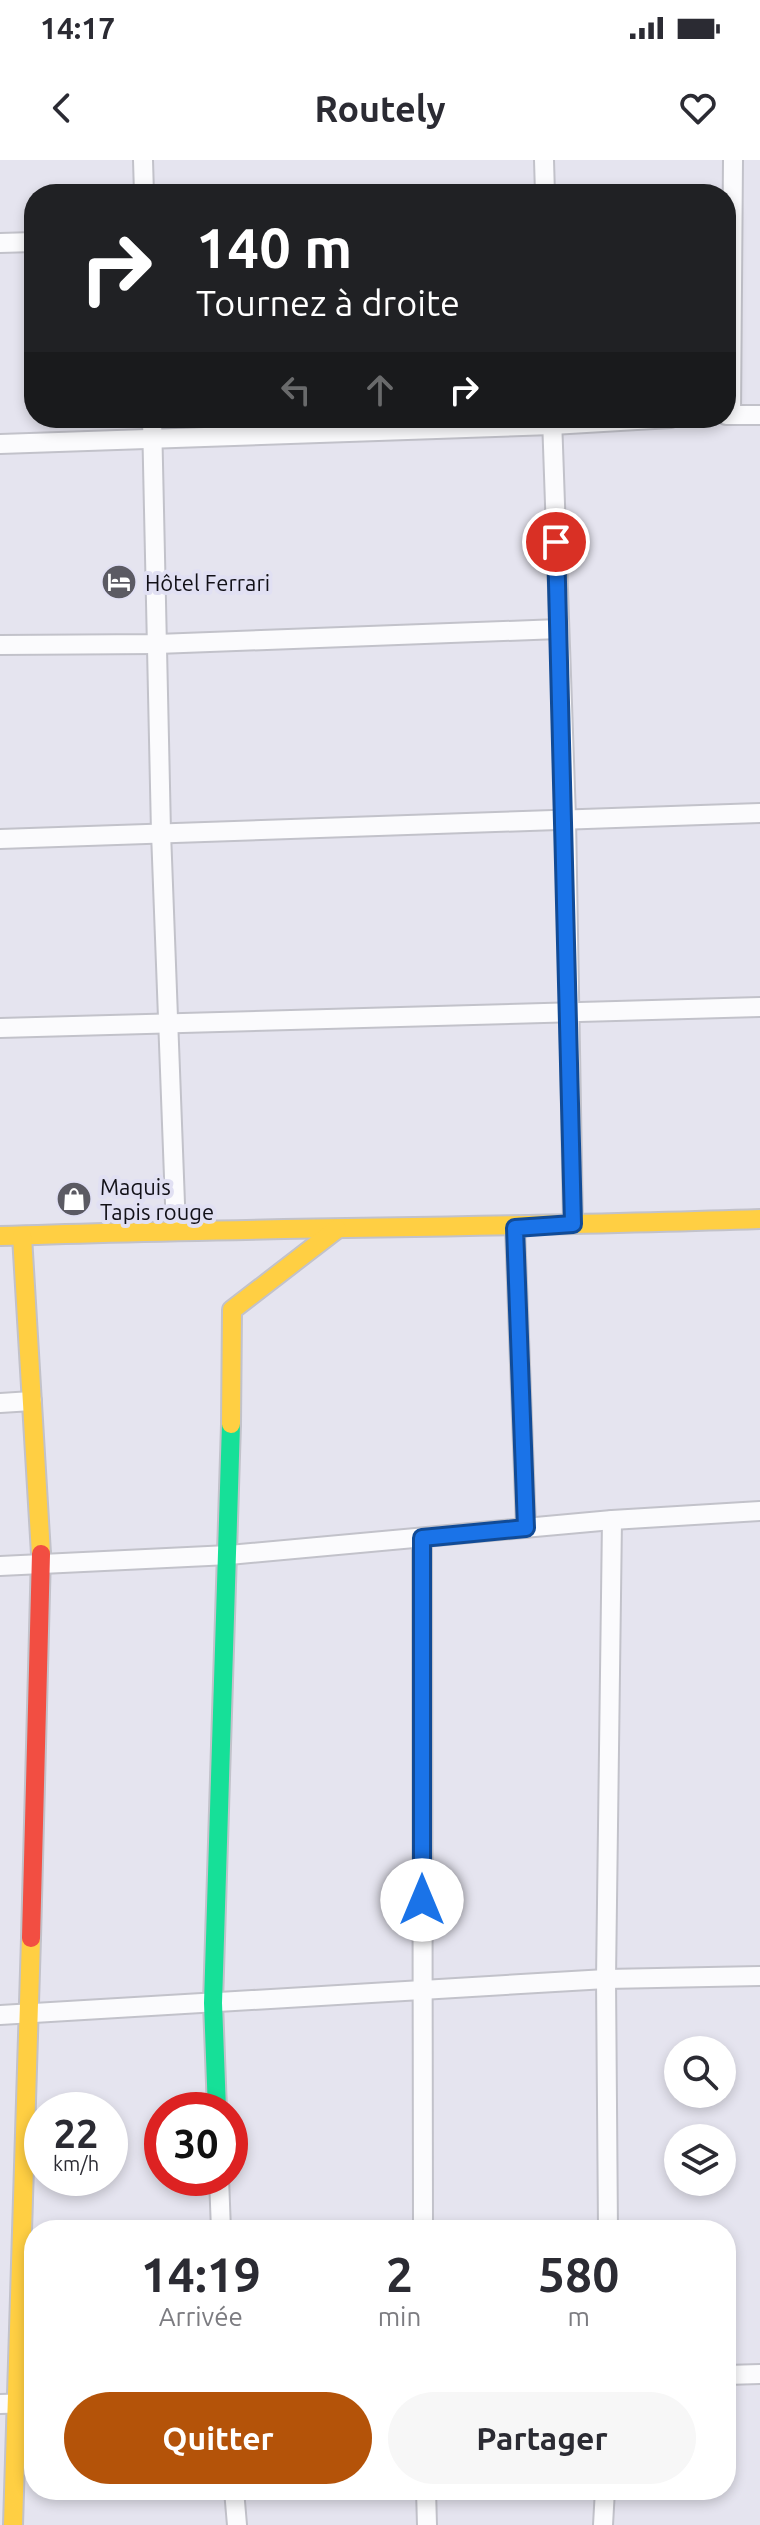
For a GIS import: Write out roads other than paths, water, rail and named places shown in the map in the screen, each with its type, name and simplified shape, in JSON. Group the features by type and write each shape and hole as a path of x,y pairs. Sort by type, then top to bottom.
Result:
{"street":[{"path":"143,160 144,184"},
{"path":"544,160 545,184"},
{"path":"733,160 733,184"},
{"path":"0,243 24,242"},
{"path":"736,414 760,415"},
{"path":"152,428 161,832 176,1230"},
{"path":"0,444 419,428"},
{"path":"552,428 566,818 573,1224"},
{"path":"0,645 157,644 559,629"},
{"path":"0,839 760,813"},
{"path":"0,1028 760,1007"},
{"path":"0,1236 176,1230 515,1228 760,1219"},
{"path":"515,1228 526,1528"},
{"path":"216,2092 213,2003 229,1555 232,1310 337,1229"},
{"path":"13,2525 42,1564 22,1236"},
{"path":"0,1403 32,1401"},
{"path":"0,1566 229,1555 612,1520 760,1511"},
{"path":"608,2220 606,1979 612,1520"},
{"path":"422,1538 423,2220"},
{"path":"0,2015 606,1979 760,1976"},
{"path":"220,2196 221,2220"},
{"path":"736,2375 760,2374"},
{"path":"235,2500 237,2525"},
{"path":"426,2500 427,2525"},
{"path":"603,2525 604,2500"}],"place":[{"name":"Hôtel Ferrari","path":"119,582"},
{"name":"Maquis Tapis rouge","path":"74,1199"}]}
